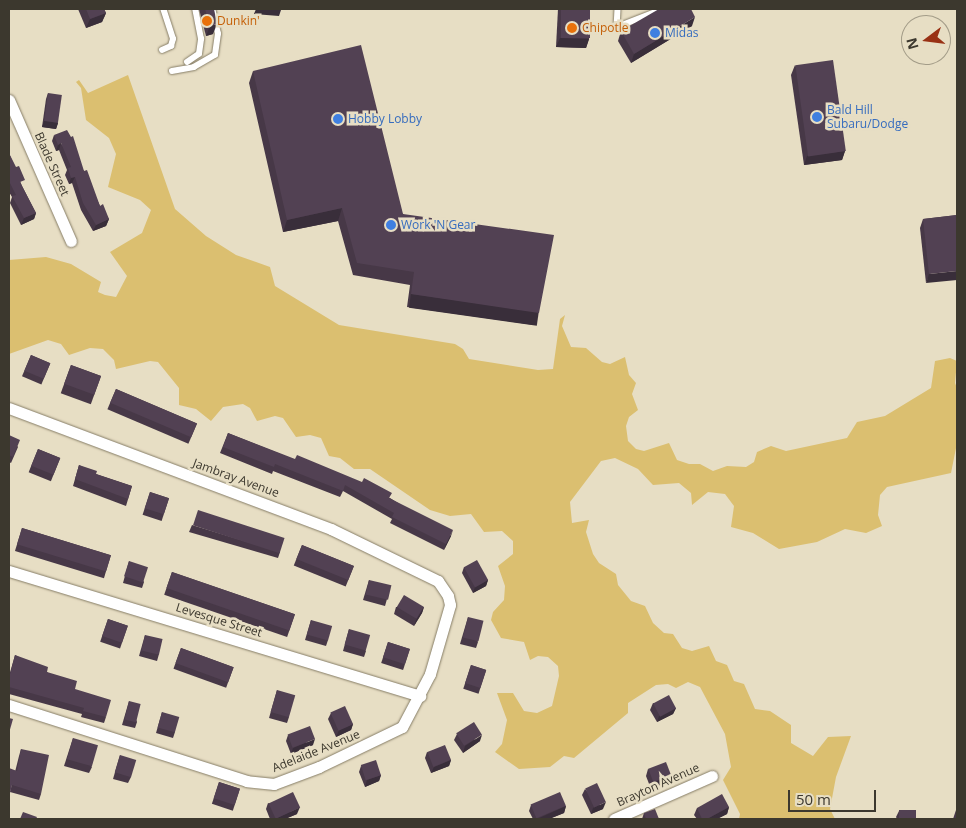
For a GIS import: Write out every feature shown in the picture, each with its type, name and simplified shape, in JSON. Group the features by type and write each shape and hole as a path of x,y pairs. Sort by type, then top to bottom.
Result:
{"street":[{"name":"Blade Street","path":"9,100 70,241"},
{"name":"Jambray Avenue","path":"9,408 331,529 432,578 445,590"},
{"name":"Levesque Street","path":"9,571 420,696"},
{"name":"Adelaide Avenue","path":"9,705 247,781 274,784 393,734 406,722 420,696 448,618 450,605 445,590"},
{"name":"Brayton Avenue","path":"614,819 712,776"}],"lane":[{"path":"162,50 171,46 173,39 163,9"},
{"path":"187,62 199,54 201,39 195,9"},
{"path":"172,71 194,67 215,55 218,34 212,9"},
{"path":"618,9 617,27 663,9"}],"shaded area":[{"path":"128,75 175,209 206,236 236,255 270,267 275,286 339,325 455,344 463,349 469,359 538,370 553,369 560,319 565,315 562,326 571,347 586,348 602,362 610,364 625,357 629,375 636,383 632,394 638,410 629,417 626,426 628,441 636,449 644,451 669,443 677,460 689,464 700,464 713,471 727,466 746,467 754,462 757,452 771,446 786,451 847,438 857,422 885,416 931,388 935,361 950,358 957,361 955,383 957,388 957,443 951,473 887,487 880,495 878,515 882,526 866,533 845,529 817,542 779,549 753,533 731,527 734,506 725,494 708,492 692,505 691,493 679,483 653,485 638,469 615,458 601,461 570,502 572,523 589,520 586,532 593,554 599,563 616,574 618,585 631,601 645,606 653,623 664,633 673,634 682,648 692,651 709,646 716,661 727,665 734,681 744,684 755,709 770,711 791,725 791,743 813,756 828,737 851,736 836,777 830,809 835,819 739,819 740,814 723,780 731,767 725,734 700,687 688,682 676,688 668,684 656,685 628,703 628,713 574,758 564,756 550,767 519,769 495,752 502,744 507,720 497,693 513,693 524,711 537,713 552,706 559,676 558,666 548,657 538,656 530,660 524,642 501,638 491,620 493,612 504,600 505,586 498,566 513,554 513,541 502,531 484,532 471,514 450,516 430,510 370,469 354,469 340,458 329,456 321,438 310,435 296,437 283,418 275,416 257,421 250,408 243,404 223,407 211,421 196,409 179,405 179,388 158,362 150,361 116,369 114,360 103,349 90,348 69,355 61,344 48,340 9,354 9,260 46,257 71,264 101,282 98,292 116,297 127,276 110,252 142,233 151,210 140,200 108,187 116,154 109,138 86,120 81,88 76,82 79,80 88,93"}],"building":[{"path":"86,9 104,9 106,13 90,19"},
{"path":"205,9 214,9 217,24 210,26"},
{"name":"Chipotle","path":"561,9 590,9 590,38 561,38"},
{"name":"Midas","path":"659,9 691,9 695,17 634,54 621,31"},
{"path":"361,45 403,214 554,235 539,313 411,294 414,272 357,263 342,208 287,220 253,71"},
{"name":"Bald Hill Subaru/Dodge","path":"833,60 846,151 808,156 795,65"},
{"path":"48,93 62,95 58,123 44,121"},
{"path":"67,130 71,137 73,136 84,171 87,170 100,206 103,204 109,219 96,225 83,203 75,177 71,178 68,168 71,167 61,143 58,145 54,135"},
{"path":"9,153 16,167 19,166 25,180 20,182 36,213 24,218 12,196 16,195 9,181"},
{"path":"957,215 957,271 929,274 923,219"},
{"path":"31,355 50,363 44,379 24,371"},
{"path":"71,365 101,376 94,395 64,384"},
{"path":"116,389 197,423 191,437 110,403"},
{"path":"228,433 295,459 297,455 362,482 364,478 392,493 389,498 453,530 446,544 392,517 394,513 345,485 343,491 275,464 274,467 223,447"},
{"path":"9,435 20,440 13,457 9,455"},
{"path":"38,449 60,458 54,475 31,466"},
{"path":"79,465 97,471 96,474 132,486 128,499 75,479"},
{"path":"150,492 169,498 164,514 145,508"},
{"path":"198,510 285,538 280,553 193,525"},
{"path":"22,528 111,555 106,571 17,544"},
{"path":"302,545 354,566 348,580 296,559"},
{"path":"477,560 488,580 475,587 464,567"},
{"path":"129,561 148,567 143,582 124,576"},
{"path":"172,572 295,614 289,630 166,588"},
{"path":"369,580 391,585 388,600 366,595"},
{"path":"404,595 424,607 417,619 397,607"},
{"path":"468,617 484,621 478,641 463,637"},
{"path":"108,619 128,626 122,643 102,636"},
{"path":"311,620 332,626 328,640 307,634"},
{"path":"349,629 370,635 366,650 345,644"},
{"path":"145,635 163,639 159,655 141,651"},
{"path":"388,642 410,649 405,664 383,657"},
{"path":"181,648 234,667 228,682 176,663"},
{"path":"15,655 48,667 47,672 77,681 75,689 111,700 106,717 83,711 84,708 9,687 9,678"},
{"path":"471,665 486,670 480,688 465,683"},
{"path":"277,690 295,695 289,717 271,712"},
{"path":"669,695 676,708 660,717 653,703"},
{"path":"129,701 141,704 136,722 124,719"},
{"path":"345,706 353,724 339,731 330,713"},
{"path":"162,712 179,717 175,732 158,727"},
{"path":"9,718 13,719 9,733"},
{"path":"474,722 482,735 464,746 456,733"},
{"path":"310,726 315,739 293,748 288,735"},
{"path":"73,738 98,745 92,766 67,759"},
{"path":"445,745 451,760 433,767 427,752"},
{"path":"21,749 49,755 41,794 12,785 9,797 9,768 17,771"},
{"path":"120,755 136,760 131,777 115,772"},
{"path":"376,760 381,775 366,780 361,765"},
{"path":"666,762 671,775 653,782 648,769"},
{"path":"219,782 240,789 235,805 214,798"},
{"path":"597,783 606,802 594,808 585,788"},
{"path":"293,792 300,807 276,819 269,803"},
{"path":"560,792 566,806 536,818 531,805"},
{"path":"722,794 729,807 707,819 702,819 697,808"},
{"path":"655,809 659,819 646,819 644,813"},
{"path":"899,810 916,810 916,819 899,819"},
{"path":"23,812 37,817 36,819 20,819"}],"place":[{"name":"Dunkin'","path":"207,21"},
{"name":"Chipotle","path":"572,28"},
{"name":"Midas","path":"655,33"},
{"name":"Bald Hill Subaru/Dodge","path":"817,117"},
{"name":"Hobby Lobby","path":"338,119"},
{"name":"Work 'N Gear","path":"391,225"}]}
